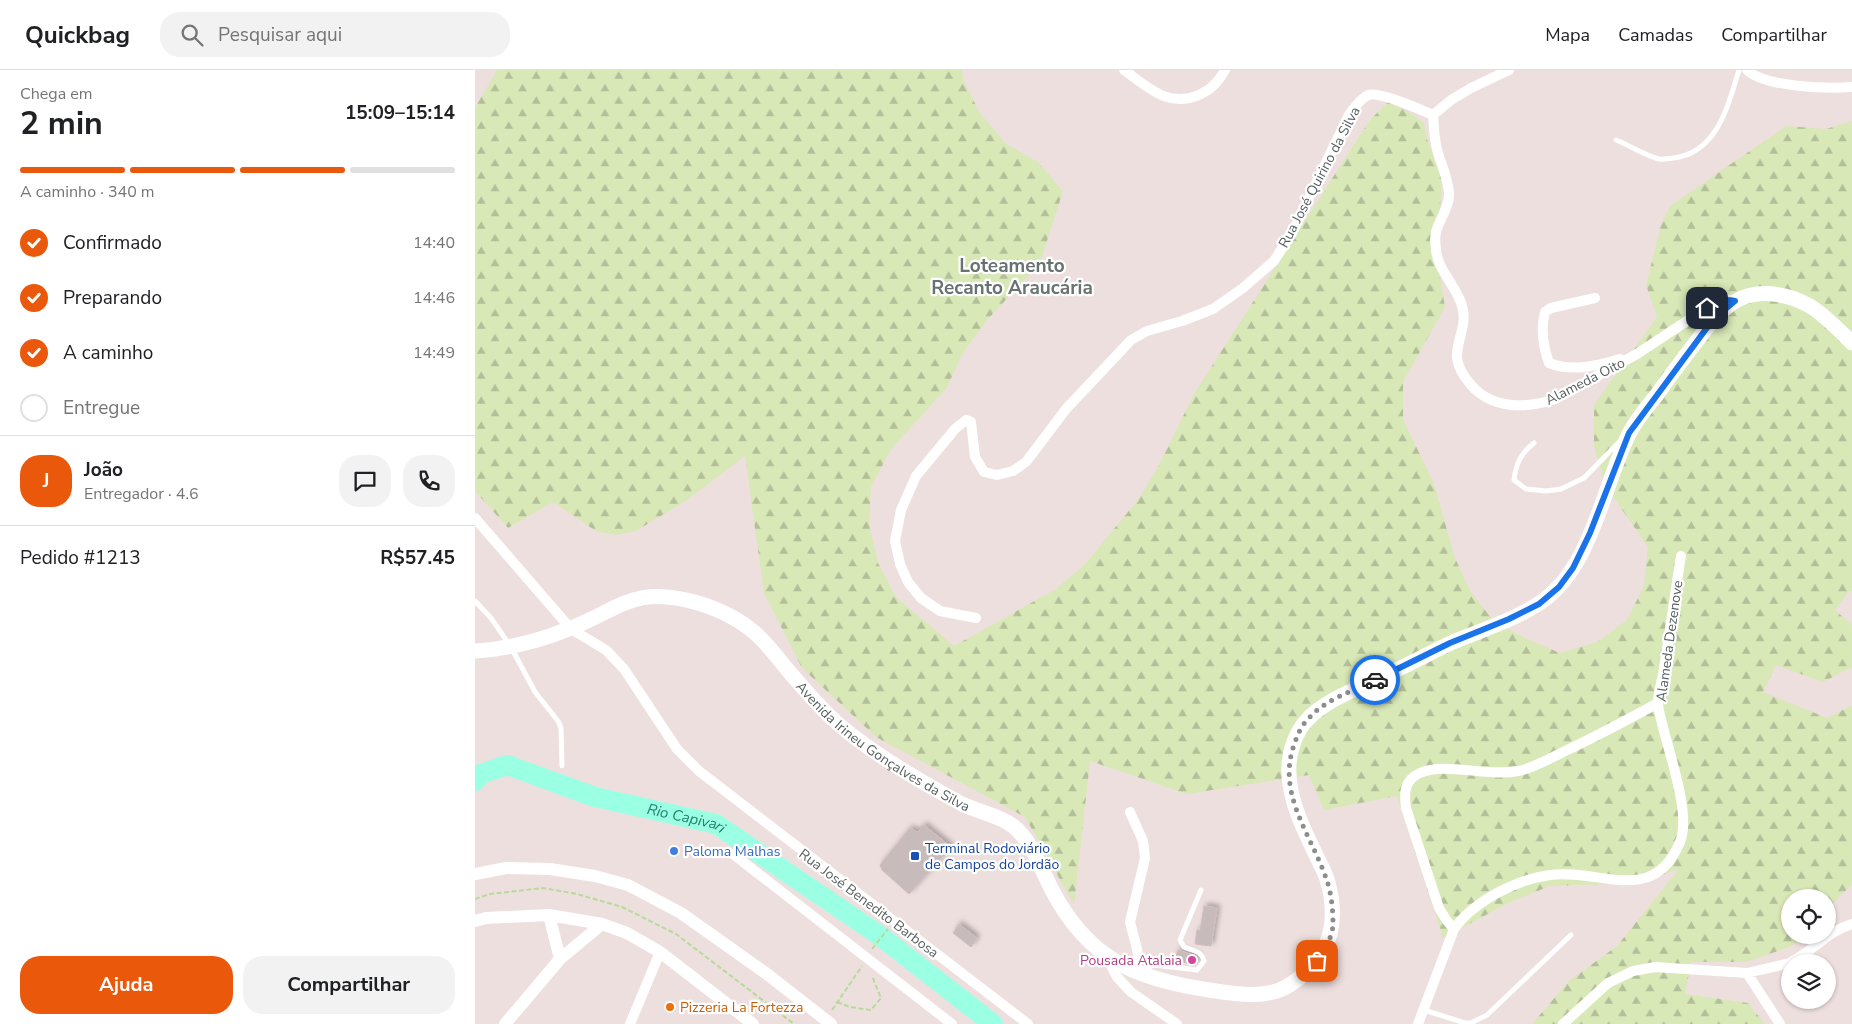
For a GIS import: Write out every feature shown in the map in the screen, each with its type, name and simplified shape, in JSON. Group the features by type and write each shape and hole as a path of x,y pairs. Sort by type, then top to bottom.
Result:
{"main road":[{"path":"1735,301 1753,295 1778,294 1809,305 1852,343"},
{"name":"Avenida Irineu Gonçalves da Silva","path":"475,651 511,647 571,629 627,601 643,597 665,596 700,604 751,629 763,640 811,697 838,724 869,749 961,803 1007,822 1018,829 1028,843 1054,894 1069,918 1088,940 1107,957 1136,972 1180,986 1255,994 1278,991 1292,984 1317,961 1327,946 1333,924 1327,878 1292,800 1289,774 1291,756 1298,731 1309,717 1329,702 1450,643 1532,608 1559,587 1573,568 1590,533 1629,433 1706,329 1718,315 1735,301"}],"street":[{"path":"1124,70 1156,92 1172,100 1188,100 1208,91 1221,78 1225,70"},
{"path":"1433,115 1451,100 1471,88 1509,70"},
{"path":"1747,70 1751,74 1772,82 1793,86 1852,87"},
{"name":"Rua José Quirino da Silva","path":"976,618 940,611 921,598 908,582 900,564 895,541 901,510 916,476 955,429 966,420 971,422 975,457 984,472 997,475 1013,471 1026,462 1066,409 1131,340 1147,331 1182,321 1213,309 1243,288 1274,260 1292,234 1349,115 1360,101 1373,94 1433,115"},
{"name":"Alameda Oito","path":"1433,115 1434,135 1449,195 1436,233 1435,250 1462,306 1464,318 1457,346 1457,361 1465,378 1476,391 1494,402 1517,406 1542,404 1555,399 1637,354 1717,301 1725,299 1735,301"},
{"path":"1595,298 1551,308 1545,312 1542,322 1543,343 1549,363 1559,367 1584,368 1637,354"},
{"name":"Rua José Benedito Barbosa","path":"475,518 571,629 607,650 624,669 677,749 699,771 1028,1024"},
{"name":"Alameda Dezenove","path":"1418,1024 1454,929 1472,910 1502,890 1551,874 1624,881 1637,880 1650,876 1666,865 1674,856 1682,836 1682,806 1658,704 1681,556"},
{"path":"1454,929 1439,908 1406,808 1404,794 1411,778 1421,772 1438,768 1492,773 1518,771 1531,767 1607,731 1658,704"},
{"path":"1130,812 1143,841 1145,858 1130,922 1130,929 1137,948 1136,972"},
{"path":"733,854 953,1024"},
{"path":"475,874 505,868 550,869 595,876 628,885 681,914 767,974 828,1022"},
{"path":"475,921 486,918 549,915 602,924 627,933 660,952 753,1024"},
{"path":"549,915 560,959"},
{"path":"505,1024 560,959 602,924"},
{"path":"1805,954 1825,937 1840,928 1852,924"},
{"path":"630,1024 660,952"},
{"path":"1107,957 1117,977 1131,992 1177,1024"},
{"path":"1563,1024 1608,983 1633,971 1655,967 1747,973 1781,965"},
{"path":"1747,973 1781,1024"}],"lane":[{"path":"1617,140 1660,160 1684,157 1706,143 1720,126 1739,70"},
{"path":"1534,442 1523,452 1516,467 1514,480 1526,489 1546,491 1561,489 1584,478 1615,444 1629,433"},
{"path":"475,601 491,618 511,647 535,692 558,721 561,734 562,766"},
{"path":"1136,972 1154,965 1197,970 1200,967 1204,961 1203,956 1199,952 1184,947 1180,940 1201,890"},
{"path":"1424,1010 1465,1022 1477,1020 1487,1015 1571,935"}],"path":[{"path":"828,1022 837,1002 887,930"},
{"path":"837,1002 850,1007 871,1010 881,998 868,958"}],"green space":[{"path":"497,70 962,70 963,80 980,113 1006,144 1038,162 1063,191 1040,263 988,319 963,353 946,389 891,449 871,487 869,525 878,563 896,597 954,646 1056,589 1086,563 1137,501 1158,467 1194,394 1369,121 1388,102 1412,114 1424,123 1427,139 1442,174 1440,211 1430,245 1440,277 1445,307 1403,382 1403,419 1434,484 1455,558 1470,591 1493,620 1525,638 1560,653 1597,642 1627,620 1644,586 1648,547 1605,485 1594,446 1594,405 1657,317 1646,285 1661,225 1670,206 1786,126 1826,129 1852,121 1852,591 1849,591 1835,610 1852,625 1852,667 1823,682 1776,665 1763,692 1827,718 1852,705 1852,884 1836,901 1836,889 1781,889 1781,944 1794,944 1746,962 1691,962 1685,994 1748,1003 1765,1024 1532,1024 1569,981 1617,946 1679,869 1638,883 1550,886 1510,902 1443,938 1397,796 1324,810 1309,775 1187,794 1090,761 1074,905 1025,817 876,737 802,668 764,593 745,456 687,500 636,531 616,535 596,531 553,502 508,528 475,491 475,108"}],"building":[{"name":"Terminal Rodoviário de Campos do Jordão","path":"924,825 951,847 909,894 882,870 880,865 910,828 917,832"},
{"path":"1204,906 1217,908 1211,946 1195,944 1197,930 1200,931"},
{"path":"959,924 977,938 971,947 953,933"},
{"path":"1178,950 1196,956 1198,958 1195,965 1175,960"}],"waterway":[{"name":"Rio Capivari","path":"475,781 481,774 507,765 595,797 716,824 879,935 993,1024"}],"way so far":[{"path":"1317,961 1327,946 1333,924 1331,906 1327,878 1292,800 1289,774 1291,756 1298,731 1309,717 1329,702 1375,680"}],"place":[{"name":"Paloma Malhas","path":"674,851"},
{"name":"Terminal Rodoviário de Campos do Jordão","path":"915,856"},
{"name":"Pousada Atalaia","path":"1192,960"},
{"name":"Pizzeria La Fortezza","path":"670,1007"}],"district":[{"name":"Loteamento Recanto Araucária","path":"1012,276"}],"route":[{"path":"1375,680 1450,643 1509,619 1539,604 1559,587 1573,568 1590,533 1629,433 1706,329 1718,315 1735,301 1725,299 1717,301 1707,308"}]}
